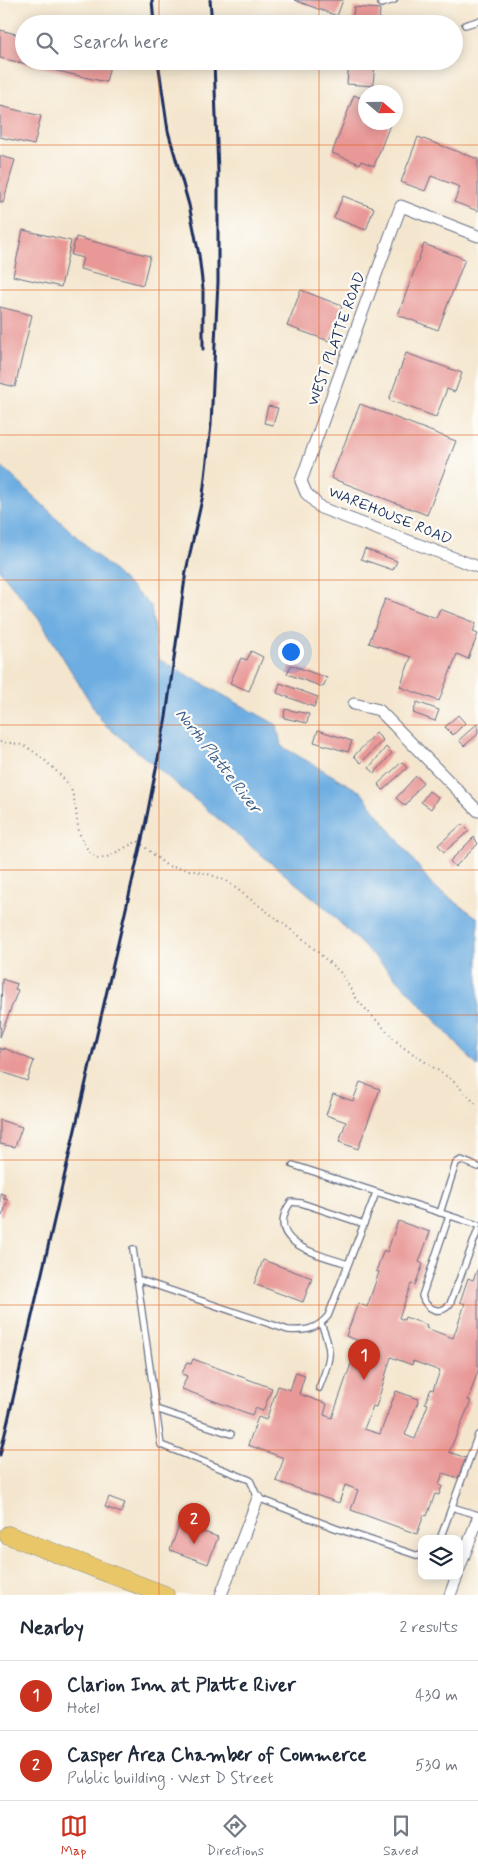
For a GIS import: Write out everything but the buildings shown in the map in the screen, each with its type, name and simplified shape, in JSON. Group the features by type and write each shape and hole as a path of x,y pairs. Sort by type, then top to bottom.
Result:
{"main road":[{"path":"8,1535 164,1595"}],"street":[{"name":"WEST PLATTE ROAD","path":"301,481 401,206 478,236"},
{"name":"WAREHOUSE ROAD","path":"301,481 306,493 321,508 478,567"},
{"path":"354,704 379,710 478,811"},
{"path":"221,1595 258,1498"},
{"path":"463,1559 478,1516"},
{"path":"450,1595 456,1580"}],"lane":[{"path":"381,4 394,0"},
{"path":"465,25 478,21"},
{"path":"440,1213 456,1163 461,1160 478,1167"},
{"path":"293,1165 478,1225"},
{"path":"137,1279 288,1330 306,1331 321,1324 328,1316 376,1192"},
{"path":"348,1264 313,1253 294,1244 286,1232 282,1218 291,1202 301,1203 364,1224"},
{"path":"449,1216 422,1296 424,1304 429,1308 436,1311 446,1308 450,1304 478,1230"},
{"path":"133,1249 161,1445 250,1480 258,1498 335,1528 418,1556"},
{"path":"319,1388 330,1354 330,1345 321,1324"},
{"path":"156,1408 230,1434"},
{"path":"442,1535 478,1435"},
{"path":"452,1507 478,1516"}],"path":[{"path":"0,742 26,747 50,766 70,788 80,839 86,849 98,858 107,857 138,842 167,866 205,873 225,880 302,938 341,973 358,1001 400,1045 452,1080 478,1106"}],"water":[{"name":"North Platte River","path":"0,465 151,606 158,659 277,725 281,746 361,792 433,886 478,918 478,1067 400,982 323,906 103,723 38,617 0,571"}],"railway":[{"path":"152,0 153,15"},
{"path":"210,0 211,15"},
{"path":"159,70 168,131 189,205 199,255 203,289 203,349"},
{"path":"0,1455 145,826 166,717 186,571 203,495 211,425 218,282 218,172 214,70"}],"place":[{"name":"Clarion Inn at Platte River","path":"364,1380"},
{"name":"Casper Area Chamber of Commerce","path":"194,1544"}]}
